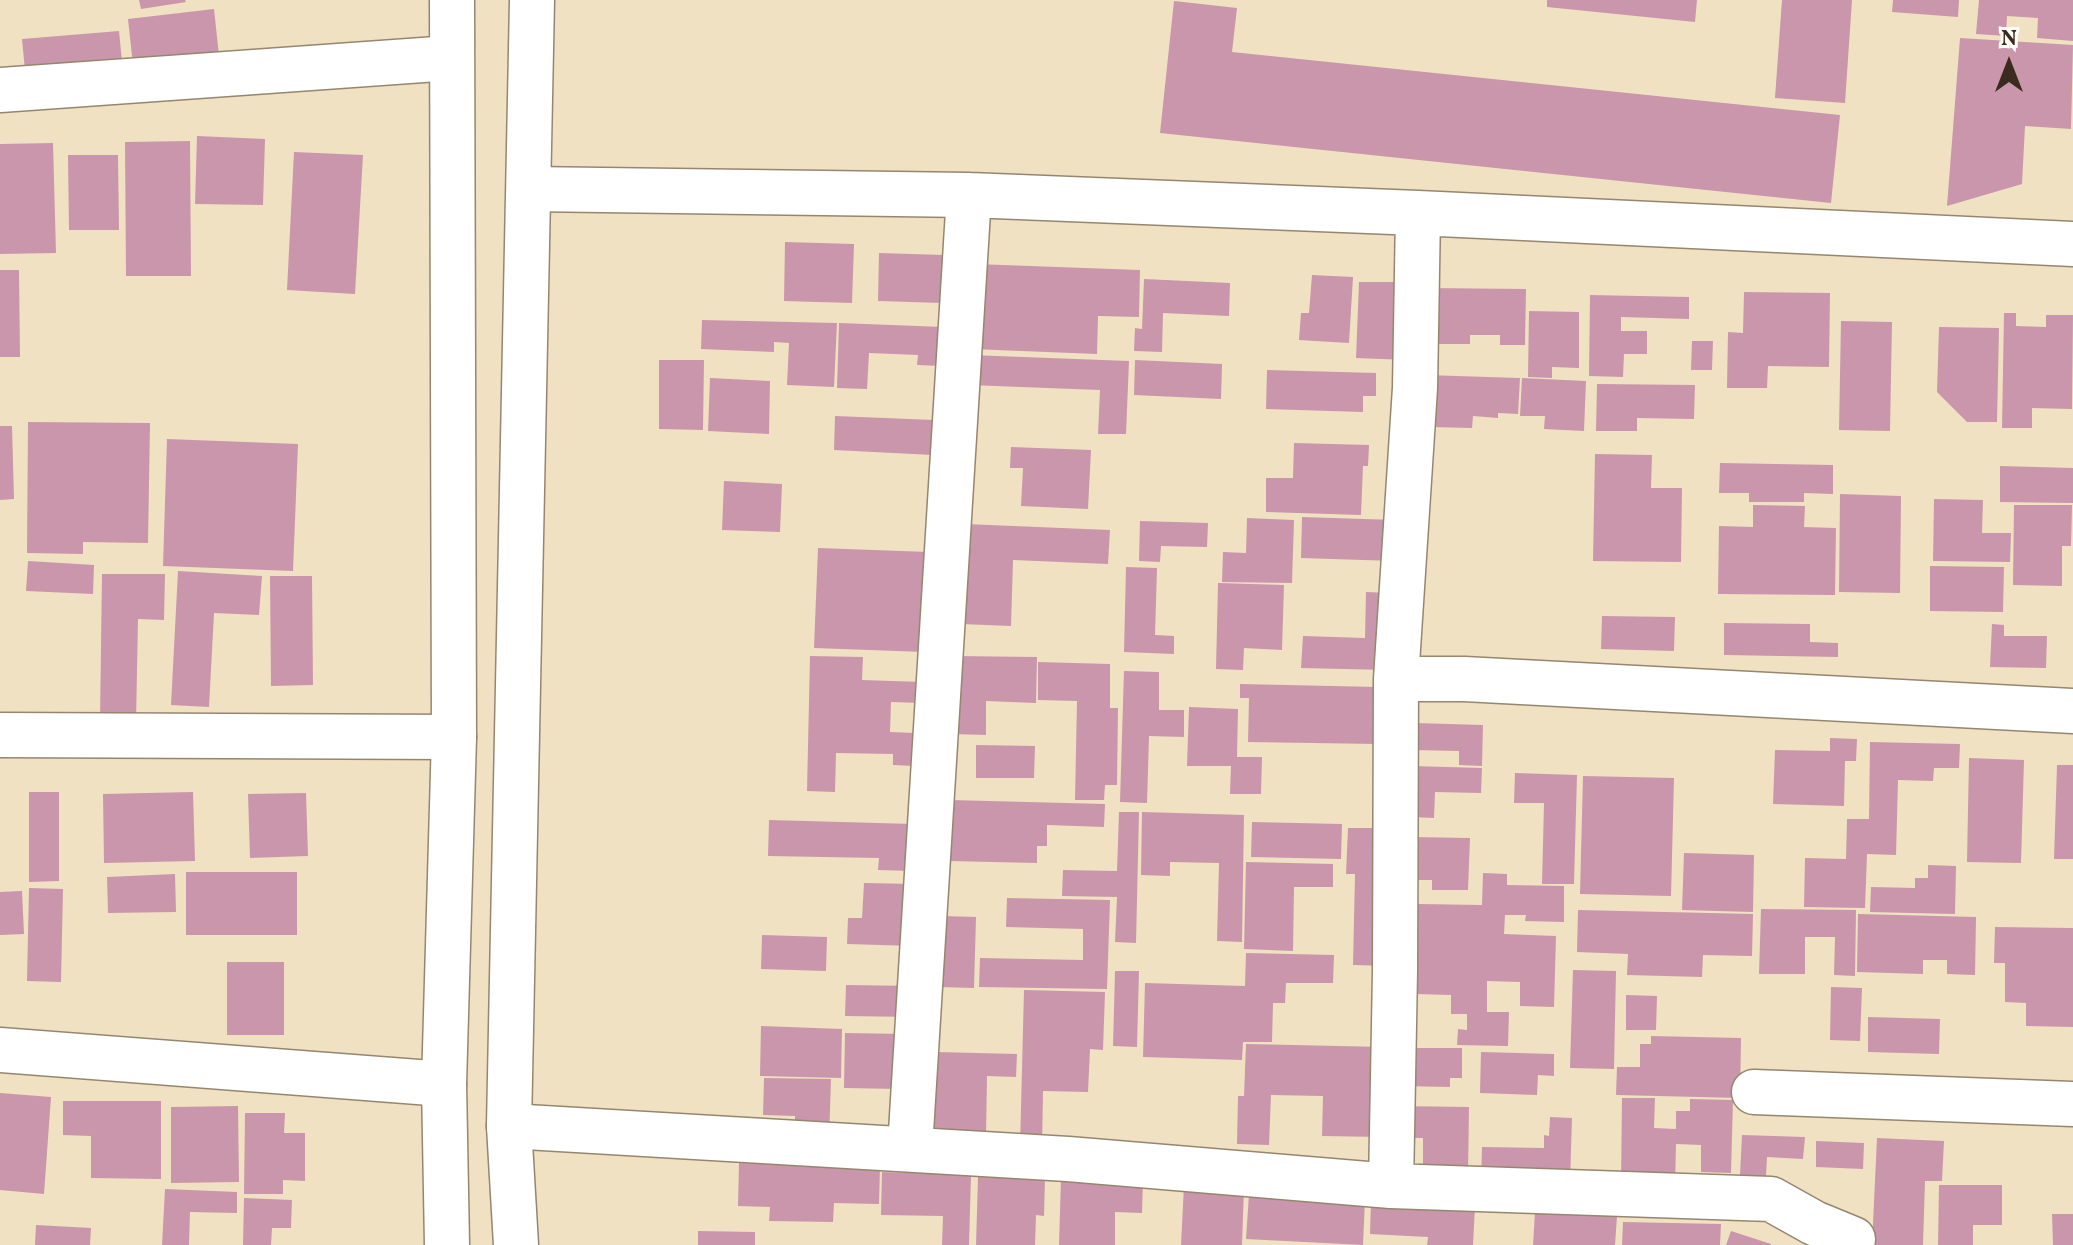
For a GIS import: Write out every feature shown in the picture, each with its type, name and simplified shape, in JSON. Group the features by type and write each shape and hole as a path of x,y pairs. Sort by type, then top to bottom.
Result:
{"street":[{"path":"447,1245 444,1084 454,737 452,0"},
{"path":"516,1245 509,1126 532,0"},
{"path":"0,90 451,58"},
{"path":"529,189 969,195 2073,244"},
{"path":"910,1148 969,195"},
{"path":"1391,1186 1396,679 1415,388 1418,213"},
{"path":"1396,679 1464,679 2073,711"},
{"path":"0,735 454,737"},
{"path":"0,1050 444,1084"},
{"path":"1754,1092 2073,1104"},
{"path":"509,1126 910,1148 1391,1186 1771,1199 1814,1223 1853,1239 1852,1245"}],"building":[{"path":"139,0 185,0 186,2 141,9"},
{"path":"1547,0 1697,0 1695,22 1547,7"},
{"path":"1782,0 1852,0 1845,103 1775,98"},
{"path":"1893,0 1959,0 1958,17 1892,12"},
{"path":"1979,0 2073,0 2073,41 2037,38 2038,18 2007,16 2006,36 1976,34"},
{"path":"1174,1 1237,8 1232,52 1840,115 1831,203 1160,133"},
{"path":"214,9 220,65 134,74 128,19"},
{"path":"119,31 123,72 26,81 22,39"},
{"path":"1960,38 2073,45 2071,129 2025,126 2022,184 1947,206"},
{"path":"197,136 265,139 263,205 195,204"},
{"path":"190,141 191,276 126,276 125,142"},
{"path":"53,143 56,253 0,254 0,144"},
{"path":"294,152 363,155 355,294 287,290"},
{"path":"68,155 118,155 119,230 69,230"},
{"path":"785,242 854,244 852,303 784,301"},
{"path":"879,253 944,255 942,303 878,301"},
{"path":"975,264 1140,270 1139,317 1098,316 1097,354 971,349"},
{"path":"0,270 19,270 20,357 0,357"},
{"path":"1312,275 1353,277 1349,343 1299,340 1301,313 1309,313"},
{"path":"1144,279 1230,283 1229,316 1163,313 1162,352 1134,351 1135,328 1142,329"},
{"path":"1359,282 1409,282 1407,360 1356,358"},
{"path":"1426,288 1526,289 1525,345 1500,345 1500,335 1470,335 1470,344 1425,344"},
{"path":"1744,292 1830,293 1829,367 1768,366 1767,388 1727,388 1728,332 1743,333"},
{"path":"1590,295 1689,297 1689,319 1621,317 1621,331 1647,331 1647,354 1624,354 1623,377 1589,376"},
{"path":"1529,311 1579,312 1579,368 1552,367 1552,378 1528,377"},
{"path":"2004,313 2016,313 2016,326 2046,327 2046,315 2073,315 2072,409 2032,408 2032,428 2002,428"},
{"path":"702,320 837,323 834,387 787,385 789,343 774,342 774,352 701,349"},
{"path":"1841,321 1892,322 1890,431 1839,430"},
{"path":"839,323 944,327 943,366 917,365 918,355 869,353 867,389 837,388"},
{"path":"1939,327 1999,328 1997,422 1967,422 1937,392"},
{"path":"1692,341 1713,341 1712,370 1691,370"},
{"path":"970,355 1129,361 1126,434 1098,434 1100,390 969,385"},
{"path":"659,360 704,360 703,430 659,429"},
{"path":"1135,360 1222,364 1221,399 1134,395"},
{"path":"1267,370 1376,373 1376,396 1363,396 1363,412 1266,409"},
{"path":"1425,375 1520,378 1518,414 1498,413 1498,418 1473,416 1472,428 1430,427"},
{"path":"710,378 770,381 769,434 708,431"},
{"path":"1522,378 1586,381 1584,431 1544,429 1545,416 1520,416"},
{"path":"1597,384 1695,385 1694,419 1637,418 1637,431 1596,431"},
{"path":"835,416 934,420 933,455 834,450"},
{"path":"28,422 150,423 148,543 83,542 83,554 27,553"},
{"path":"0,426 12,426 14,499 0,500"},
{"path":"167,439 298,444 293,571 163,566"},
{"path":"1294,443 1369,445 1368,466 1363,466 1361,515 1266,512 1266,478 1293,478"},
{"path":"1011,447 1091,450 1088,509 1021,506 1023,468 1010,468"},
{"path":"1595,454 1652,455 1651,488 1682,488 1681,562 1593,561"},
{"path":"1720,463 1833,465 1833,494 1804,493 1804,502 1749,502 1749,493 1719,493"},
{"path":"2000,466 2073,468 2073,503 2000,502"},
{"path":"724,481 782,484 780,532 722,530"},
{"path":"1840,494 1901,496 1900,593 1839,592"},
{"path":"1934,499 1983,500 1982,533 2011,533 2010,562 1933,561"},
{"path":"1753,505 1805,506 1804,527 1836,528 1835,595 1718,594 1719,526 1753,527"},
{"path":"2014,505 2072,505 2071,546 2062,546 2062,586 2013,585"},
{"path":"1302,517 1396,520 1395,561 1301,558"},
{"path":"1247,518 1294,520 1292,583 1222,582 1223,552 1246,553"},
{"path":"1140,521 1208,523 1207,547 1161,546 1160,562 1139,561"},
{"path":"965,524 1110,530 1108,564 1013,560 1011,626 961,624"},
{"path":"818,548 929,552 925,652 814,648"},
{"path":"28,561 94,565 93,594 26,591"},
{"path":"1930,566 2004,567 2003,612 1930,611"},
{"path":"1126,567 1157,568 1155,635 1174,636 1174,654 1124,652"},
{"path":"178,571 262,576 259,615 214,613 209,707 171,705"},
{"path":"102,574 165,574 164,620 138,619 136,722 100,721"},
{"path":"270,576 312,576 313,685 271,686"},
{"path":"1218,583 1284,585 1282,650 1244,648 1243,670 1216,669"},
{"path":"1366,592 1390,593 1388,670 1301,668 1303,636 1365,638"},
{"path":"1602,616 1675,617 1674,651 1601,649"},
{"path":"1724,623 1810,624 1810,642 1838,643 1838,657 1724,655"},
{"path":"1992,624 2004,625 2004,636 2047,636 2046,668 1990,667"},
{"path":"810,656 863,657 862,680 922,682 921,703 891,702 890,732 916,733 915,766 893,765 893,754 836,753 835,792 807,791"},
{"path":"954,656 1037,657 1036,703 986,701 986,735 953,734"},
{"path":"1038,662 1110,664 1110,708 1118,708 1117,785 1105,785 1104,800 1075,800 1077,701 1038,700"},
{"path":"1124,671 1159,672 1159,710 1184,710 1184,737 1149,736 1147,803 1120,802"},
{"path":"1240,684 1378,687 1377,744 1248,742 1249,698 1240,698"},
{"path":"1189,707 1238,709 1237,757 1262,757 1261,794 1230,794 1231,766 1187,766"},
{"path":"1414,723 1483,725 1482,766 1459,765 1459,751 1413,750"},
{"path":"1830,738 1857,739 1856,761 1845,761 1844,806 1773,804 1775,750 1830,751"},
{"path":"1870,742 1960,744 1959,768 1934,768 1933,781 1898,780 1896,855 1867,854 1865,908 1804,907 1805,858 1846,859 1847,819 1869,819"},
{"path":"976,745 1035,746 1034,778 976,778"},
{"path":"1969,758 2024,760 2021,863 1967,862"},
{"path":"2057,765 2073,765 2073,859 2054,859"},
{"path":"1411,766 1482,768 1481,793 1435,792 1434,818 1410,817"},
{"path":"1515,773 1577,775 1574,884 1542,884 1544,803 1514,803"},
{"path":"1583,776 1674,778 1671,896 1580,894"},
{"path":"29,792 59,792 59,881 29,882"},
{"path":"193,792 195,861 104,863 103,794"},
{"path":"306,793 308,856 250,858 248,794"},
{"path":"950,800 1105,804 1104,827 1047,825 1047,846 1037,846 1037,863 949,861"},
{"path":"1119,812 1139,812 1136,943 1115,942 1117,897 1062,896 1063,870 1117,871"},
{"path":"1142,812 1244,815 1242,942 1217,941 1219,863 1170,862 1170,876 1141,875"},
{"path":"769,820 914,824 913,871 878,870 879,858 768,856"},
{"path":"1252,822 1342,824 1341,859 1251,857"},
{"path":"1348,828 1391,828 1388,966 1353,965 1355,874 1346,874"},
{"path":"1410,837 1470,838 1468,890 1432,890 1432,880 1409,880"},
{"path":"1684,853 1754,855 1753,912 1682,910"},
{"path":"1246,862 1333,864 1333,887 1294,887 1293,951 1244,949"},
{"path":"1928,865 1956,866 1955,914 1870,912 1871,887 1915,888 1915,878 1928,878"},
{"path":"186,872 297,872 297,935 186,935"},
{"path":"1483,873 1507,874 1507,885 1564,886 1564,922 1525,921 1526,915 1505,915 1504,934 1556,936 1554,1007 1520,1006 1520,982 1487,981 1487,1012 1509,1012 1508,1046 1457,1045 1458,1029 1467,1030 1467,1014 1451,1014 1451,995 1416,994 1418,904 1482,905"},
{"path":"175,874 176,912 108,913 107,877"},
{"path":"864,883 916,884 914,946 847,944 848,918 862,918"},
{"path":"29,888 63,889 61,982 27,981"},
{"path":"22,891 24,934 0,935 0,892"},
{"path":"1007,898 1110,900 1107,989 979,987 980,958 1083,960 1083,929 1006,927"},
{"path":"1761,909 1856,910 1855,976 1834,975 1835,937 1805,937 1805,974 1759,974"},
{"path":"1578,910 1753,914 1752,956 1703,955 1702,977 1627,975 1628,954 1577,952"},
{"path":"1858,914 1976,917 1975,975 1947,974 1947,960 1923,960 1923,974 1857,972"},
{"path":"941,916 976,917 974,988 939,987"},
{"path":"1995,927 2073,928 2073,1027 2026,1026 2026,1003 2005,1002 2005,963 1994,963"},
{"path":"762,935 827,937 826,971 761,969"},
{"path":"1246,953 1334,955 1333,983 1286,983 1285,1003 1273,1003 1272,1042 1243,1042 1242,1060 1143,1057 1145,983 1245,986"},
{"path":"227,962 284,962 284,1035 227,1035"},
{"path":"1573,970 1616,971 1614,1069 1570,1068"},
{"path":"1115,971 1139,971 1137,1047 1113,1046"},
{"path":"846,985 915,986 914,1017 845,1016"},
{"path":"1831,987 1862,988 1860,1041 1830,1040"},
{"path":"1024,990 1105,992 1103,1050 1090,1049 1088,1092 1043,1091 1042,1148 1020,1147"},
{"path":"1626,995 1657,996 1656,1030 1626,1030"},
{"path":"1868,1017 1940,1019 1939,1054 1868,1052"},
{"path":"761,1026 842,1029 841,1078 760,1076"},
{"path":"845,1033 903,1034 901,1089 844,1088"},
{"path":"1651,1036 1741,1038 1740,1098 1616,1095 1617,1067 1640,1067 1640,1044 1651,1044"},
{"path":"1246,1044 1385,1047 1383,1137 1322,1136 1323,1096 1271,1095 1269,1145 1237,1144 1238,1096 1244,1096"},
{"path":"1400,1048 1462,1048 1462,1078 1450,1078 1450,1087 1400,1086"},
{"path":"936,1052 1017,1054 1016,1077 987,1076 986,1135 934,1133"},
{"path":"1481,1052 1554,1054 1554,1076 1538,1075 1537,1095 1480,1093"},
{"path":"764,1078 831,1079 829,1141 795,1140 795,1116 763,1115"},
{"path":"0,1093 51,1097 44,1194 0,1190"},
{"path":"1622,1098 1655,1098 1654,1128 1676,1129 1676,1111 1690,1111 1690,1099 1733,1100 1731,1173 1701,1172 1701,1145 1676,1144 1675,1185 1621,1185"},
{"path":"63,1101 161,1101 161,1179 91,1178 91,1136 63,1135"},
{"path":"238,1106 239,1182 171,1183 171,1107"},
{"path":"1397,1106 1469,1107 1468,1175 1423,1175 1423,1138 1396,1138"},
{"path":"245,1113 285,1113 284,1133 305,1133 305,1181 283,1180 283,1194 244,1194"},
{"path":"1550,1117 1572,1118 1570,1182 1481,1180 1482,1147 1544,1148 1544,1135 1549,1136"},
{"path":"1742,1135 1805,1137 1803,1159 1767,1157 1766,1176 1740,1175"},
{"path":"1877,1138 1944,1141 1942,1181 1925,1181 1923,1245 1872,1245"},
{"path":"1816,1141 1864,1143 1863,1169 1816,1167"},
{"path":"739,1163 880,1167 879,1204 834,1203 833,1222 769,1221 770,1207 738,1206"},
{"path":"882,1172 971,1175 969,1245 942,1245 943,1216 881,1215"},
{"path":"978,1177 1045,1178 1044,1216 1036,1215 1035,1245 976,1245"},
{"path":"1061,1178 1143,1180 1142,1213 1115,1212 1115,1245 1059,1245"},
{"path":"1184,1185 1244,1188 1242,1245 1181,1245"},
{"path":"1939,1185 2002,1185 2002,1225 1973,1225 1973,1245 1938,1245"},
{"path":"165,1189 237,1192 237,1213 190,1212 189,1245 162,1245"},
{"path":"1249,1194 1365,1199 1363,1245 1246,1239"},
{"path":"244,1198 292,1200 291,1228 272,1228 271,1245 243,1245"},
{"path":"1371,1200 1475,1206 1473,1245 1427,1245 1428,1237 1370,1234"},
{"path":"1535,1212 1617,1216 1615,1245 1533,1245"},
{"path":"2052,1214 2073,1214 2073,1245 2053,1245"},
{"path":"1623,1222 1721,1224 1720,1245 1622,1245"},
{"path":"36,1225 91,1228 90,1245 35,1245"},
{"path":"698,1231 755,1232 755,1245 698,1245"},
{"path":"1731,1231 1771,1244 1771,1245 1726,1245"}]}
